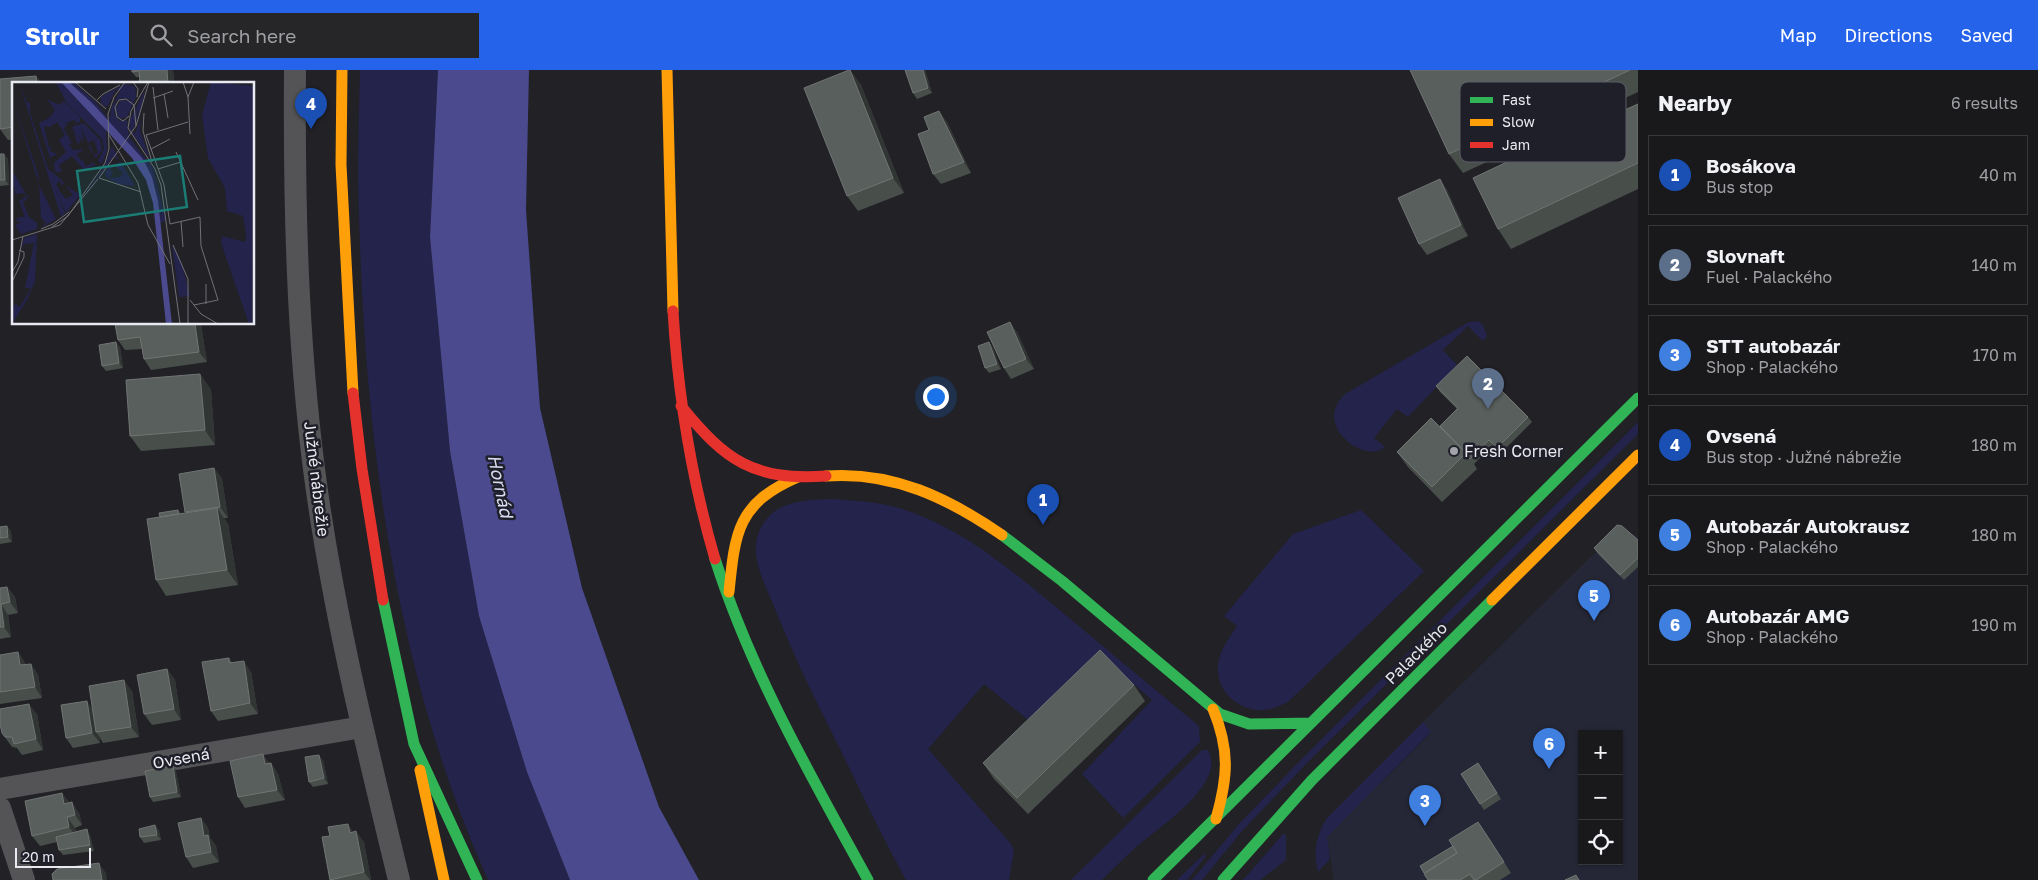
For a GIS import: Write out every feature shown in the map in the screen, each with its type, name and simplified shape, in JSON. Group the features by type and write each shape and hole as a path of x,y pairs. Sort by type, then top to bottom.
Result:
{"main road":[{"path":"342,70 342,204 352,384 362,469 377,567 397,672 444,880"},
{"path":"667,70 671,273 680,406 701,512 728,596 761,674 791,736 868,880"},
{"name":"Palackého","path":"1154,880 1638,398"},
{"path":"680,406 708,439 727,455 743,464 798,477 856,475 879,478 929,493 954,505 1022,550 1061,580 1213,709 1229,719 1245,724 1311,722"},
{"name":"Palackého","path":"1223,880 1312,780 1638,455"},
{"path":"728,596 734,550 739,528 746,514 769,491 798,477"},
{"path":"1213,709 1221,727 1227,750 1228,770 1224,794 1216,819"},
{"path":"414,744 477,880"}],"street":[{"name":"Južné nábrežie","path":"295,70 295,230 302,353 311,440 329,571 362,726 399,880"},
{"name":"Ovsená","path":"0,789 362,726"},
{"path":"0,808 24,880"}],"shaded area":[{"path":"360,70 438,70 430,237 450,451 479,616 527,772 570,880 488,880 456,801 429,721 408,638 391,555 378,470 362,300 358,197"},
{"path":"1478,321 1483,325 1487,336 1483,341 1468,326 1443,350 1457,365 1408,417 1397,409 1374,438 1385,447 1376,451 1365,451 1345,439 1338,429 1334,418 1336,406 1345,394 1469,322"},
{"path":"1638,422 1638,434 1306,764 1242,831 1202,880 1192,880 1239,824 1295,766"},
{"path":"833,499 871,502 899,508 930,520 973,543 1031,587 1199,726 1200,742 1123,818 1082,774 1152,700 1106,660 1038,728 984,684 928,749 1011,844 1014,851 1009,880 906,880 800,668 763,580 757,561 756,548 759,532 772,513 801,501"},
{"path":"1361,510 1424,571 1288,702 1272,709 1262,710 1238,704 1221,685 1219,677 1218,663 1227,641 1237,626 1224,616 1293,534"},
{"path":"1623,528 1638,537 1638,880 1334,880 1327,837 1431,733 1423,722 1619,529"},
{"path":"1423,722 1431,732 1327,837 1330,859 1318,872 1316,844 1327,818"},
{"path":"1202,750 1208,750 1211,763 1208,777 1199,791 1186,805 1135,848 1102,880 1071,880"},
{"path":"1283,834 1286,834 1286,860 1260,880 1243,880"},
{"path":"1204,854 1206,856 1187,880 1177,880"}],"water":[{"name":"Hornád","path":"438,70 529,70 526,210 540,408 582,588 659,807 699,880 570,880 527,772 479,616 450,451 430,237"}],"building":[{"path":"139,70 167,70 168,82 140,82"},
{"path":"850,70 893,178 847,196 804,88"},
{"path":"905,70 923,70 928,88 913,93"},
{"path":"1410,70 1630,70 1604,82 1460,82 1460,149 1449,154"},
{"path":"36,76 37,82 12,82 12,127 0,129 0,79"},
{"path":"1638,104 1638,163 1498,229 1473,178 1507,162 1626,162 1626,109"},
{"path":"939,111 964,162 933,174 918,134 929,130 924,117"},
{"path":"0,154 4,154 5,180 0,180"},
{"path":"1440,179 1461,225 1419,244 1398,198"},
{"path":"1010,322 1026,359 1004,368 987,332"},
{"path":"115,325 195,325 199,352 144,359 140,337 118,340"},
{"path":"116,342 119,363 102,366 99,345"},
{"path":"989,342 997,364 985,368 978,346"},
{"path":"1467,356 1528,417 1497,448 1489,440 1470,459 1440,426 1458,408 1436,386"},
{"path":"200,374 205,430 130,436 126,380"},
{"path":"1431,418 1466,453 1432,487 1397,452"},
{"path":"214,468 220,507 185,512 179,474"},
{"path":"217,508 227,570 156,580 147,519"},
{"path":"178,510 178,514 160,517 159,513"},
{"path":"1617,525 1622,526 1638,540 1638,558 1620,575 1594,548"},
{"path":"7,526 8,537 0,538 0,527"},
{"path":"7,587 10,602 1,604 4,627 0,627 0,588"},
{"path":"1100,650 1134,685 1017,798 983,763"},
{"path":"18,652 20,665 31,664 35,687 0,692 0,655"},
{"path":"229,658 229,663 244,661 250,703 211,711 202,662"},
{"path":"167,669 174,709 144,714 137,675"},
{"path":"124,680 131,727 96,732 89,686"},
{"path":"87,701 92,733 66,738 61,705"},
{"path":"29,704 36,739 14,744 12,737 5,737 2,733 0,709"},
{"path":"263,754 265,764 271,763 277,790 238,797 230,761"},
{"path":"319,755 324,778 309,782 305,757"},
{"path":"1478,763 1497,793 1480,804 1461,774"},
{"path":"173,766 177,792 150,797 145,771"},
{"path":"62,793 64,804 72,802 75,815 67,817 69,827 32,836 25,801"},
{"path":"201,818 204,836 208,835 211,852 186,857 178,823"},
{"path":"1478,822 1504,862 1476,880 1470,874 1460,880 1428,880 1424,874 1457,853 1449,840"},
{"path":"348,824 350,833 356,831 364,872 330,880 322,837 330,836 328,827"},
{"path":"155,825 157,835 140,837 139,829"},
{"path":"87,829 90,845 59,850 56,837"},
{"path":"1453,846 1457,853 1424,873 1420,866"},
{"path":"99,863 102,880 53,880 52,874 57,869"},
{"path":"1576,875 1579,880 1565,880"}],"traffic: fast":[{"path":"1311,723 1638,398"},
{"path":"1002,535 1062,581 1220,714 1249,724 1311,723"},
{"path":"715,559 746,642 764,683 804,763 868,880"},
{"path":"383,600 414,744 477,880"},
{"path":"1223,880 1312,780 1492,600"},
{"path":"1153,880 1311,723"}],"traffic: slow":[{"path":"342,70 341,165 353,393"},
{"path":"667,70 673,311"},
{"path":"1492,600 1638,455"},
{"path":"826,476 874,478 919,490 961,509 1002,535"},
{"path":"729,592 734,552 743,521 751,509 763,497 798,477"},
{"path":"1213,709 1219,724 1225,751 1225,777 1216,819"},
{"path":"420,770 444,880"}],"traffic: jam":[{"path":"673,311 678,374 692,467 715,559"},
{"path":"353,393 362,469 383,600"},
{"path":"681,406 712,440 727,453 743,463 779,475 801,477 826,476"}],"place":[{"name":"Ovsená","path":"311,129"},
{"name":"Slovnaft","path":"1488,409"},
{"name":"Fresh Corner","path":"1454,451"},
{"name":"Bosákova","path":"1043,525"},
{"name":"Autobazár Autokrausz","path":"1594,621"},
{"name":"Autobazár AMG","path":"1549,769"},
{"name":"STT autobazár","path":"1425,826"}]}
